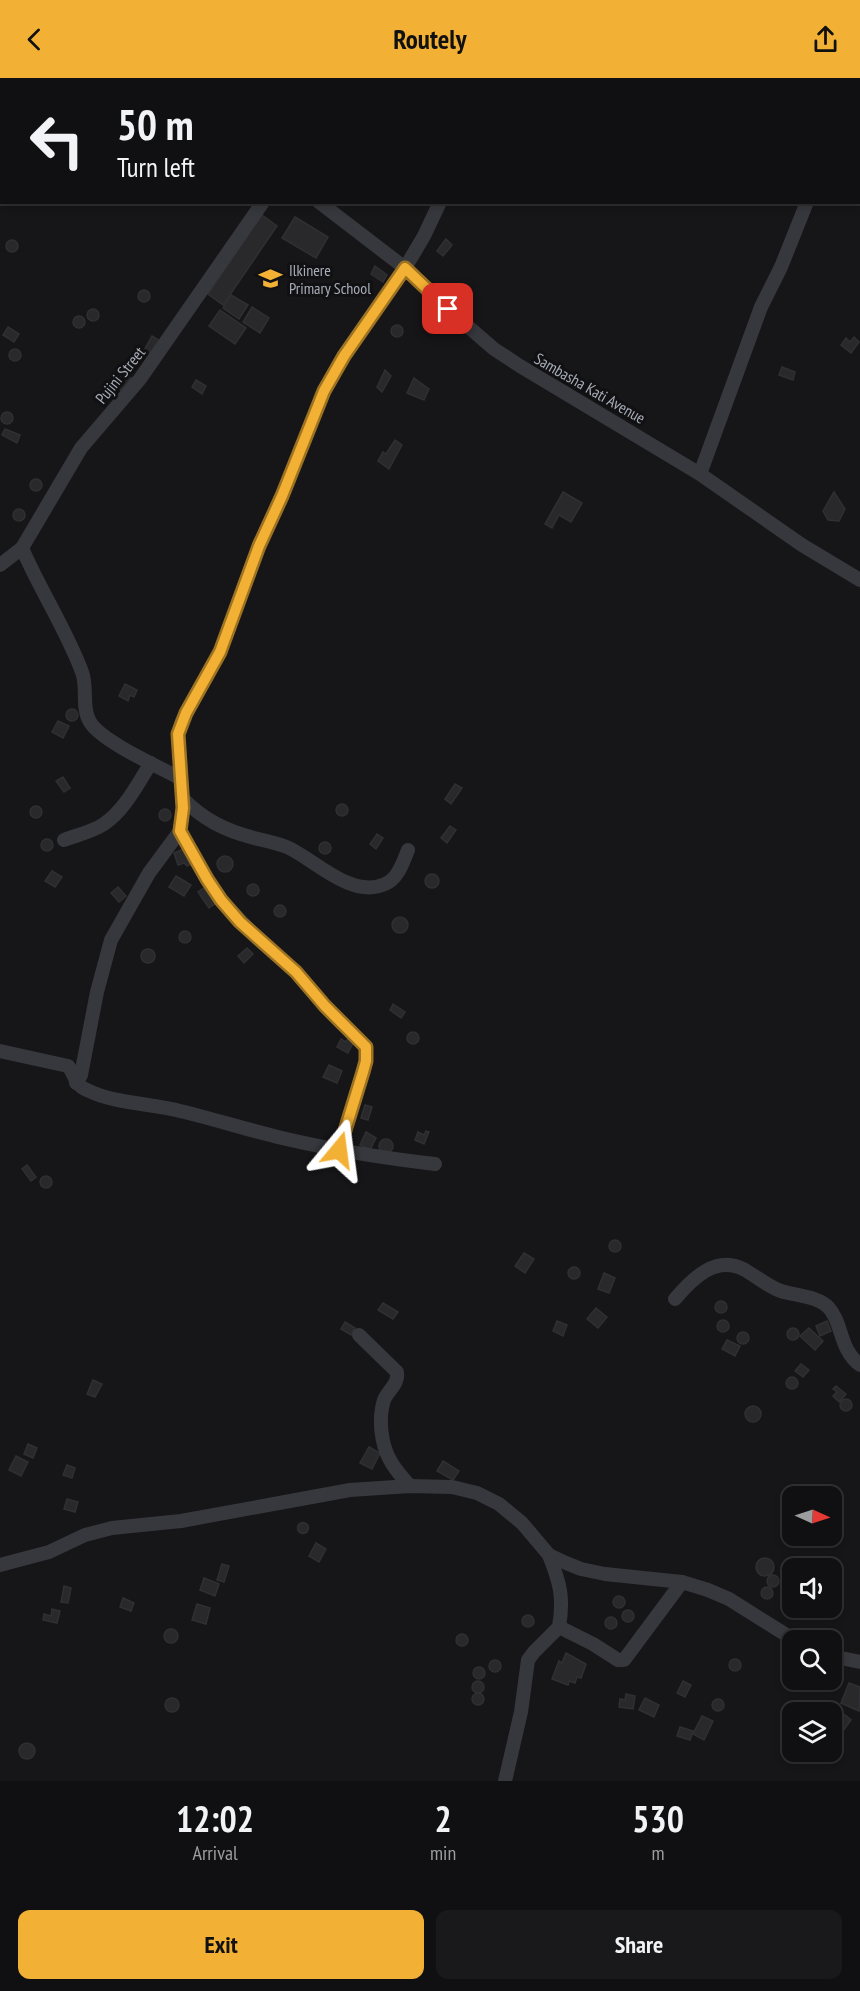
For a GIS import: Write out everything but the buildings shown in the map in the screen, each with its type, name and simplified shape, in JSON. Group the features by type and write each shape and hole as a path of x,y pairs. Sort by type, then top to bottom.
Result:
{"street":[{"name":"Pujini Street","path":"0,565 22,548 81,448 140,379 262,204"},
{"name":"Sambasha Kati Avenue","path":"323,204 405,268 494,349 700,474 802,545 860,580"},
{"path":"339,1150 366,1061 366,1047 325,1006 296,972 257,938 221,900 207,879 180,831 182,798 180,727 220,652 259,546 282,496 324,391 344,356 405,268 439,204"},
{"path":"700,474 761,307 781,267 806,204"},
{"path":"22,548 29,566 66,634 81,669 89,721 111,740 180,778"},
{"path":"64,840 98,827 117,813 151,763"},
{"path":"182,798 196,812 214,824 288,848 334,878 351,884 370,887 384,885 398,872 408,850"},
{"path":"76,1083 81,1075 96,992 111,940 149,873 180,831"},
{"path":"0,1051 68,1066 76,1083 98,1095 182,1111 279,1137 371,1157 435,1164"},
{"path":"675,1299 691,1279 713,1267 726,1265 742,1268 779,1291 814,1300 829,1308 848,1352 860,1365"},
{"path":"359,1335 397,1372 397,1382 384,1400 381,1427 389,1460 410,1486"},
{"path":"0,1565 49,1552 86,1535 112,1528 181,1521 350,1490 410,1486 452,1487 484,1497 499,1504 522,1523 549,1555 562,1594 559,1627 528,1660 521,1712 505,1781"},
{"path":"549,1555 581,1569 682,1582 708,1590 729,1599 782,1632"},
{"path":"559,1627 618,1660 624,1660 682,1582"},
{"path":"842,1658 860,1662"}],"place":[{"name":"Ilkinere Primary School","path":"271,279"}],"route":[{"path":"339,1150 366,1061 366,1047 325,1006 296,972 240,922 207,879 180,831 183,808 178,734 186,713 220,652 259,546 282,496 324,391 344,356 405,268 448,309"}]}
